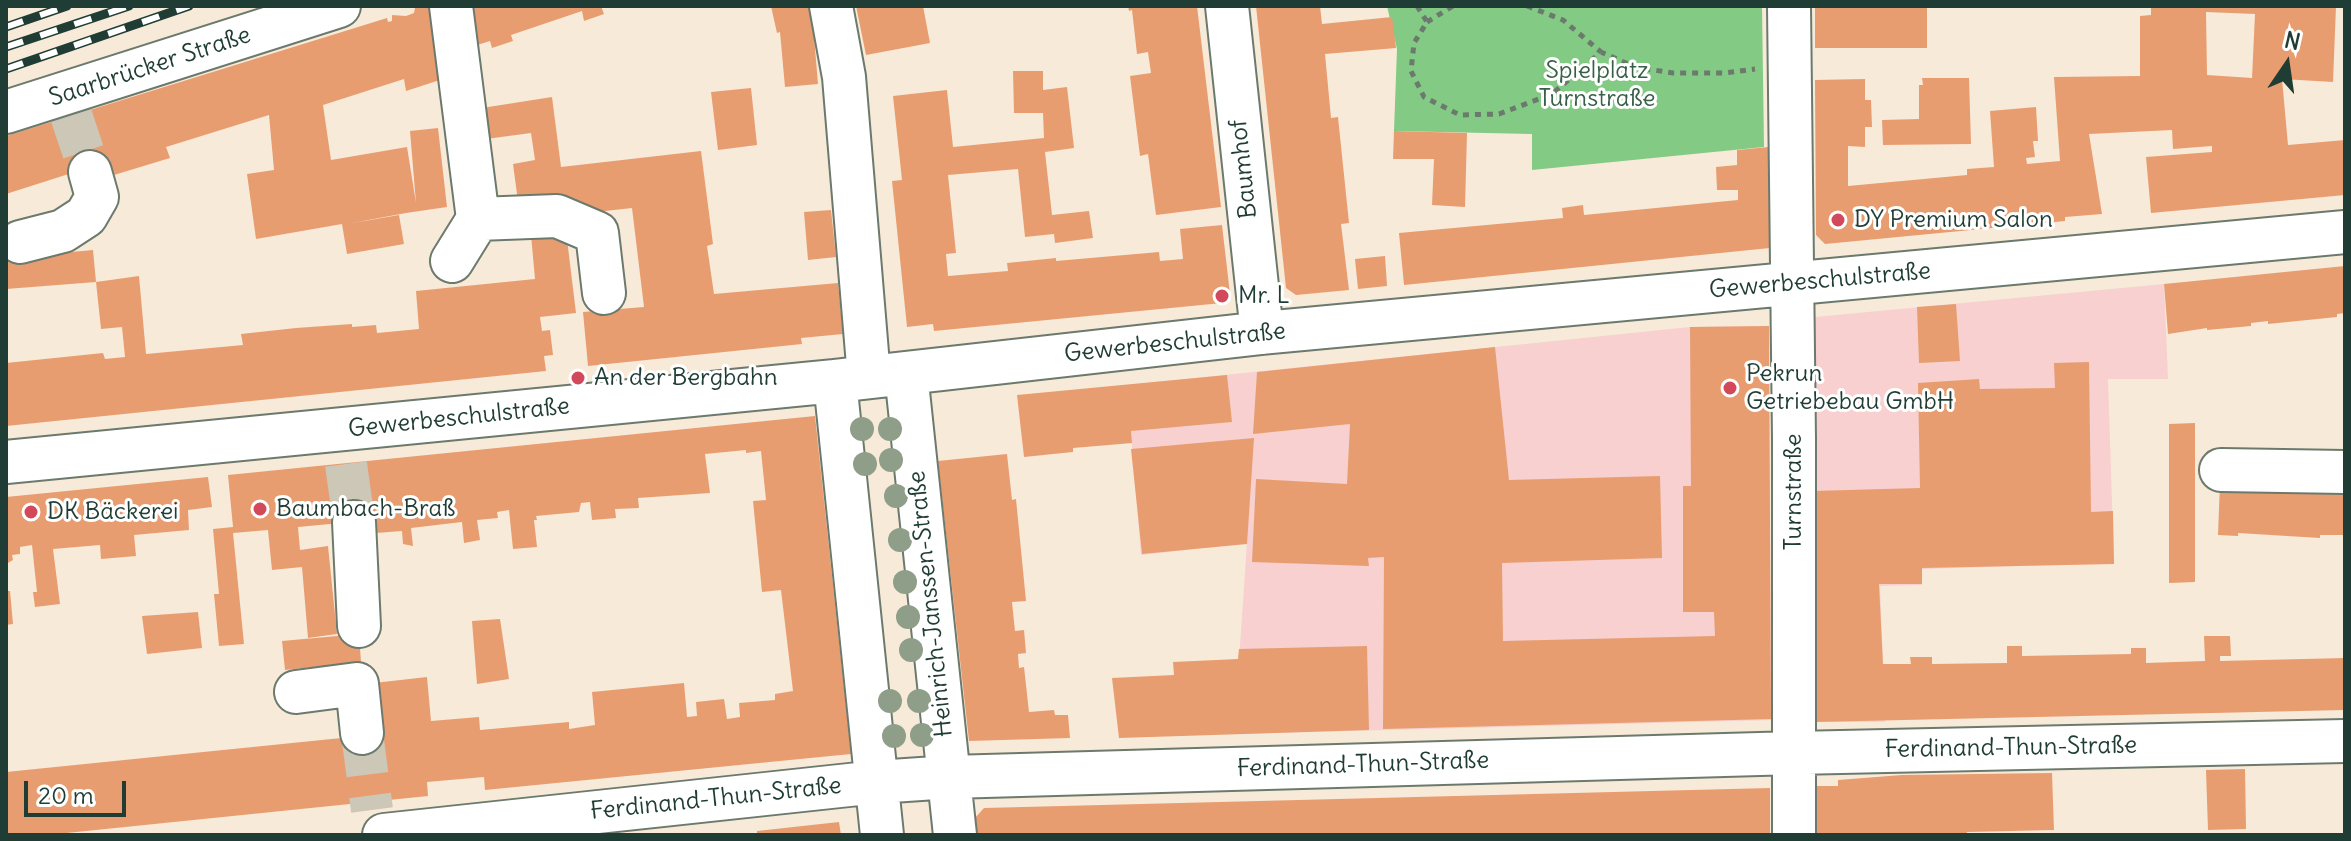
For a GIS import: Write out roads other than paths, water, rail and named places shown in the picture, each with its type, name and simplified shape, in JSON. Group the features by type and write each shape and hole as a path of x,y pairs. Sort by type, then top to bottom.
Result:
{"street":[{"name":"Saarbrücker Straße","path":"6,112 67,103 339,6"},
{"path":"451,6 478,219 452,261"},
{"name":"Heinrich-Janssen-Straße","path":"831,6 844,77 870,377 877,782 882,835"},
{"name":"Baumhof","path":"1227,6 1262,333"},
{"name":"Turnstraße","path":"1789,6 1794,835"},
{"path":"20,242 63,231 86,216 97,197 90,172"},
{"path":"478,219 557,216 597,233 604,293"},
{"name":"Gewerbeschulstraße","path":"6,462 344,447 870,377 1262,333 2345,232"},
{"name":"Heinrich-Janssen-Straße","path":"870,377 950,777 955,835"},
{"path":"2221,470 2345,472"},
{"path":"354,522 359,626"},
{"path":"296,692 357,684 362,733"},
{"name":"Ferdinand-Thun-Straße","path":"376,827 950,777 2345,741"}],"tunnel":[{"path":"70,112 90,172"},
{"path":"346,464 354,522"},
{"path":"362,733 372,810"}],"railway":[{"path":"6,27 67,6"},
{"path":"6,47 129,6"},
{"path":"6,69 189,6"}],"place":[{"name":"DY Premium Salon","path":"1838,220"},
{"name":"Mr. L","path":"1222,296"},
{"name":"An der Bergbahn","path":"578,378"},
{"name":"Pekrun Getriebebau GmbH","path":"1730,388"},
{"name":"Baumbach-Braß","path":"260,509"},
{"name":"DK Bäckerei","path":"31,512"}],"park label":[{"name":"Spielplatz Turnstraße","path":"1597,85"}]}
